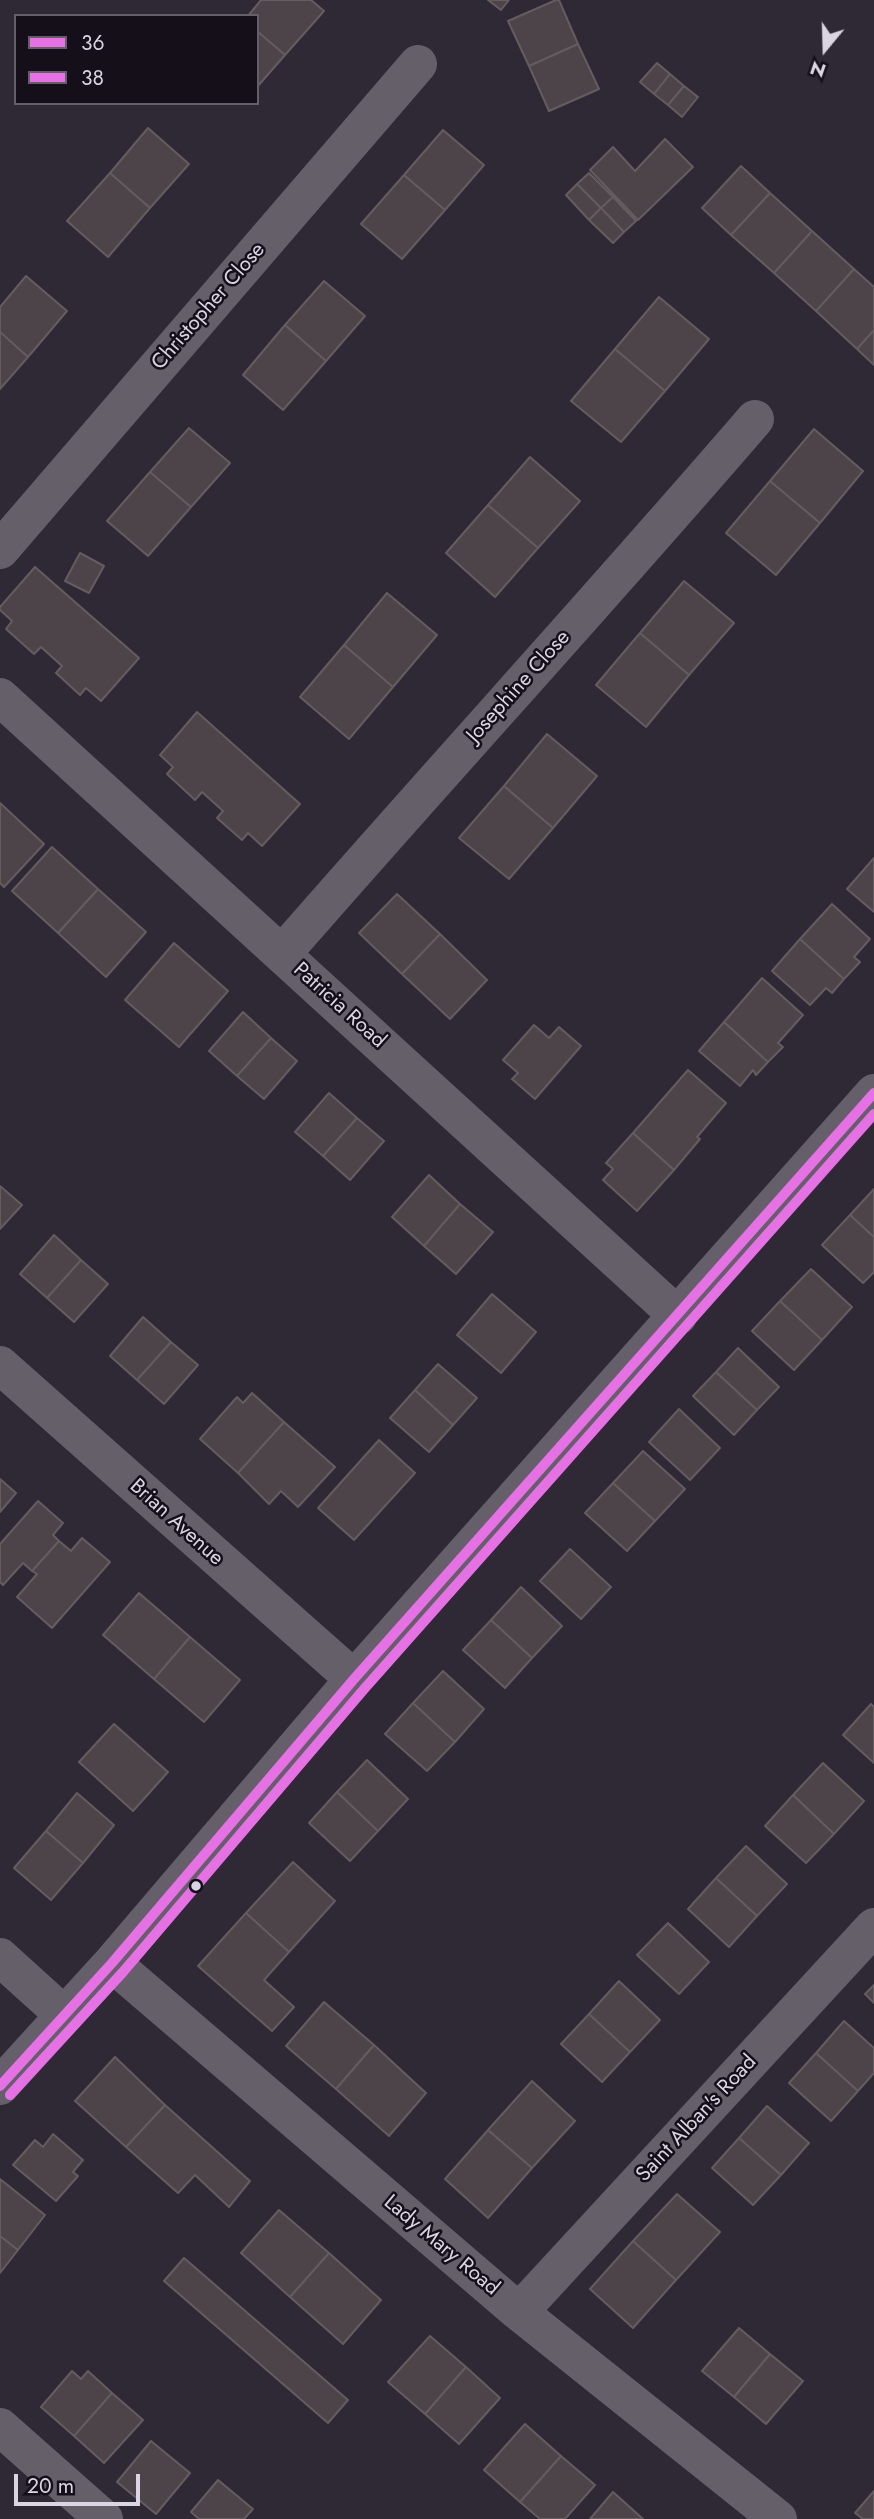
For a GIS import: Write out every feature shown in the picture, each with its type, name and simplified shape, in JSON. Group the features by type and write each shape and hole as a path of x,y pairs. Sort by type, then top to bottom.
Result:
{"street":[{"name":"Christopher Close","path":"0,550 418,64"},
{"name":"Josephine Close","path":"282,954 355,869 646,546 755,419"},
{"name":"Patricia Road","path":"0,697 678,1316"},
{"path":"0,2086 112,1963 354,1679 874,1093"},
{"name":"Brian Avenue","path":"0,1365 354,1679"},
{"name":"Saint Alban's Road","path":"519,2312 874,1927"},
{"path":"0,1957 64,2015"},
{"name":"Lady Mary Road","path":"112,1963 519,2312 778,2519"},
{"path":"0,2427 104,2519"}],"building":[{"path":"261,0 311,0 324,11 285,55 259,33 259,14 250,14"},
{"path":"488,0 509,0 501,10"},
{"path":"559,0 578,44 529,66 508,21"},
{"path":"259,33 285,55 259,85"},
{"path":"578,44 599,89 549,111 529,66"},
{"path":"657,63 670,74 654,94 640,82"},
{"path":"670,74 684,86 668,105 654,94"},
{"path":"684,86 698,97 682,117 668,105"},
{"path":"148,128 189,164 150,208 110,173"},
{"path":"443,130 484,165 445,210 404,175"},
{"path":"665,139 693,167 638,220 590,170 613,147 635,171"},
{"path":"741,166 770,193 731,235 702,208"},
{"path":"110,173 150,208 108,257 67,221"},
{"path":"589,173 613,197 601,208 577,184"},
{"path":"404,175 445,210 402,259 361,224"},
{"path":"577,184 601,208 589,220 566,195"},
{"path":"770,193 812,231 774,273 731,235"},
{"path":"613,197 636,221 624,232 601,208"},
{"path":"601,208 624,232 613,243 589,220"},
{"path":"812,231 854,269 816,311 774,273"},
{"path":"854,269 874,287 874,330 857,349 816,311"},
{"path":"26,276 67,311 28,357 0,332 0,307"},
{"path":"324,281 365,316 326,361 285,325"},
{"path":"659,297 709,339 665,391 615,349"},
{"path":"285,325 326,361 283,410 243,375"},
{"path":"874,330 874,365 857,349"},
{"path":"0,332 28,357 0,389"},
{"path":"615,349 665,391 621,442 571,401"},
{"path":"189,428 230,463 191,507 150,472"},
{"path":"814,429 863,471 820,523 770,481"},
{"path":"530,457 580,501 538,548 488,505"},
{"path":"150,472 191,507 148,556 107,521"},
{"path":"770,481 820,523 776,575 726,533"},
{"path":"488,505 538,548 495,597 446,553"},
{"path":"80,553 104,566 89,593 65,581"},
{"path":"35,567 139,658 101,701 86,688 80,695 56,673 62,666 41,647 34,654 6,629 12,621 0,607"},
{"path":"684,581 734,623 689,675 640,633"},
{"path":"387,593 437,635 393,687 344,645"},
{"path":"640,633 689,675 646,727 596,685"},
{"path":"344,645 393,687 349,739 300,697"},
{"path":"197,712 300,804 262,846 248,833 242,840 217,818 223,811 202,792 195,800 167,774 173,767 160,755"},
{"path":"547,734 597,776 553,828 504,786"},
{"path":"504,786 553,828 509,879 459,838"},
{"path":"0,803 44,844 4,887 0,883"},
{"path":"52,847 98,889 58,933 12,891"},
{"path":"874,858 874,912 847,889"},
{"path":"98,889 146,932 106,977 58,933"},
{"path":"397,894 440,934 402,974 359,933"},
{"path":"832,904 870,939 854,957 860,962 844,979 800,939"},
{"path":"440,934 487,980 450,1019 402,974"},
{"path":"800,939 844,979 832,993 826,988 810,1005 772,971"},
{"path":"174,943 228,991 179,1047 125,1000"},
{"path":"762,978 803,1015 778,1043 783,1047 768,1062 724,1022"},
{"path":"243,1012 271,1038 237,1076 209,1051"},
{"path":"724,1022 768,1062 756,1075 753,1070 740,1086 699,1051"},
{"path":"534,1025 549,1038 559,1027 581,1046 535,1099 512,1079 518,1073 503,1060"},
{"path":"271,1038 297,1061 264,1099 237,1076"},
{"path":"688,1070 726,1103 674,1170 633,1133"},
{"path":"329,1093 357,1118 323,1156 295,1132"},
{"path":"357,1118 384,1141 350,1180 323,1156"},
{"path":"633,1133 674,1170 637,1211 603,1180 613,1169 606,1163"},
{"path":"429,1175 460,1204 424,1246 392,1217"},
{"path":"0,1186 22,1205 0,1229"},
{"path":"874,1189 874,1237 850,1215"},
{"path":"460,1204 493,1232 456,1274 424,1246"},
{"path":"850,1215 874,1237 874,1272 863,1283 822,1245"},
{"path":"54,1235 81,1260 47,1298 20,1274"},
{"path":"81,1260 108,1284 74,1322 47,1298"},
{"path":"811,1269 852,1307 822,1340 780,1301"},
{"path":"492,1294 536,1332 501,1373 457,1335"},
{"path":"780,1301 822,1340 794,1370 752,1331"},
{"path":"143,1317 171,1342 137,1380 110,1356"},
{"path":"171,1342 198,1365 164,1404 137,1380"},
{"path":"738,1348 779,1387 757,1410 716,1372"},
{"path":"438,1364 477,1398 453,1425 415,1390"},
{"path":"716,1372 757,1410 734,1435 693,1396"},
{"path":"415,1390 453,1425 429,1452 390,1418"},
{"path":"252,1393 284,1422 238,1473 200,1439 237,1397 243,1403"},
{"path":"679,1409 720,1448 690,1480 649,1442"},
{"path":"284,1422 335,1467 298,1507 281,1491 269,1504 238,1473"},
{"path":"379,1440 415,1473 354,1540 318,1508"},
{"path":"643,1451 685,1489 655,1521 613,1483"},
{"path":"0,1479 16,1493 0,1512"},
{"path":"613,1483 655,1521 627,1551 585,1513"},
{"path":"38,1501 63,1523 53,1535 59,1541 32,1571 23,1563 3,1585 0,1582 0,1544"},
{"path":"82,1538 110,1562 52,1628 17,1597 37,1574 32,1571 59,1541 71,1551"},
{"path":"570,1549 611,1587 581,1619 540,1581"},
{"path":"521,1587 562,1626 532,1658 491,1620"},
{"path":"139,1593 190,1637 154,1679 103,1635"},
{"path":"491,1620 532,1658 505,1688 463,1650"},
{"path":"190,1637 240,1680 204,1722 154,1679"},
{"path":"443,1671 484,1709 455,1742 413,1703"},
{"path":"413,1703 455,1742 427,1771 385,1734"},
{"path":"871,1704 874,1707 874,1763 843,1735"},
{"path":"114,1724 168,1772 133,1811 79,1762"},
{"path":"367,1760 408,1799 378,1831 337,1792"},
{"path":"823,1763 864,1801 834,1834 793,1795"},
{"path":"337,1792 378,1831 350,1861 309,1823"},
{"path":"77,1793 114,1825 83,1863 46,1831"},
{"path":"793,1795 834,1834 806,1863 765,1826"},
{"path":"46,1831 83,1863 51,1900 14,1868"},
{"path":"746,1846 787,1884 757,1916 716,1878"},
{"path":"293,1862 335,1901 289,1952 246,1913"},
{"path":"716,1878 757,1916 729,1947 688,1909"},
{"path":"246,1913 289,1952 264,1980 294,2007 272,2031 198,1966"},
{"path":"668,1923 709,1962 679,1994 637,1955"},
{"path":"619,1981 660,2020 630,2052 589,2014"},
{"path":"874,1985 874,2003 865,1994"},
{"path":"324,2002 374,2045 336,2089 286,2046"},
{"path":"589,2014 630,2052 602,2082 561,2044"},
{"path":"844,2021 874,2048 874,2073 858,2091 816,2053"},
{"path":"374,2045 426,2093 389,2136 336,2089"},
{"path":"816,2053 858,2091 831,2121 789,2083"},
{"path":"115,2057 165,2105 126,2147 75,2101"},
{"path":"532,2081 575,2121 532,2168 488,2130"},
{"path":"165,2105 250,2181 229,2207 195,2175 178,2193 126,2147"},
{"path":"767,2106 809,2143 781,2175 739,2138"},
{"path":"488,2130 532,2168 488,2218 445,2179"},
{"path":"53,2134 83,2160 73,2172 78,2176 56,2201 13,2165 35,2140 43,2147"},
{"path":"739,2138 781,2175 753,2205 712,2168"},
{"path":"0,2179 45,2215 18,2250 0,2236"},
{"path":"677,2194 720,2232 676,2280 633,2241"},
{"path":"279,2210 329,2253 290,2297 241,2253"},
{"path":"0,2236 18,2250 0,2273"},
{"path":"633,2241 676,2280 633,2328 590,2289"},
{"path":"329,2253 381,2300 343,2344 290,2297"},
{"path":"184,2258 348,2400 328,2423 164,2281"},
{"path":"739,2328 770,2354 734,2397 702,2371"},
{"path":"430,2336 466,2367 425,2414 388,2382"},
{"path":"770,2354 803,2381 766,2424 734,2397"},
{"path":"466,2367 500,2398 459,2444 425,2414"},
{"path":"72,2371 81,2379 88,2371 112,2393 74,2436 41,2407"},
{"path":"112,2393 143,2420 104,2463 74,2436"},
{"path":"525,2424 561,2456 520,2502 484,2470"},
{"path":"151,2441 190,2473 156,2514 117,2482"},
{"path":"561,2456 595,2485 565,2519 540,2519 520,2502"},
{"path":"218,2480 253,2509 244,2519 199,2519 191,2512"},
{"path":"874,2491 874,2519 863,2519 855,2513"},
{"path":"613,2492 643,2519 590,2519"}],"transit line":[{"name":"36","path":"0,2086 112,1963 354,1679 874,1093"},
{"name":"38","path":"10,2095 123,1972 365,1688 874,1114"}]}
